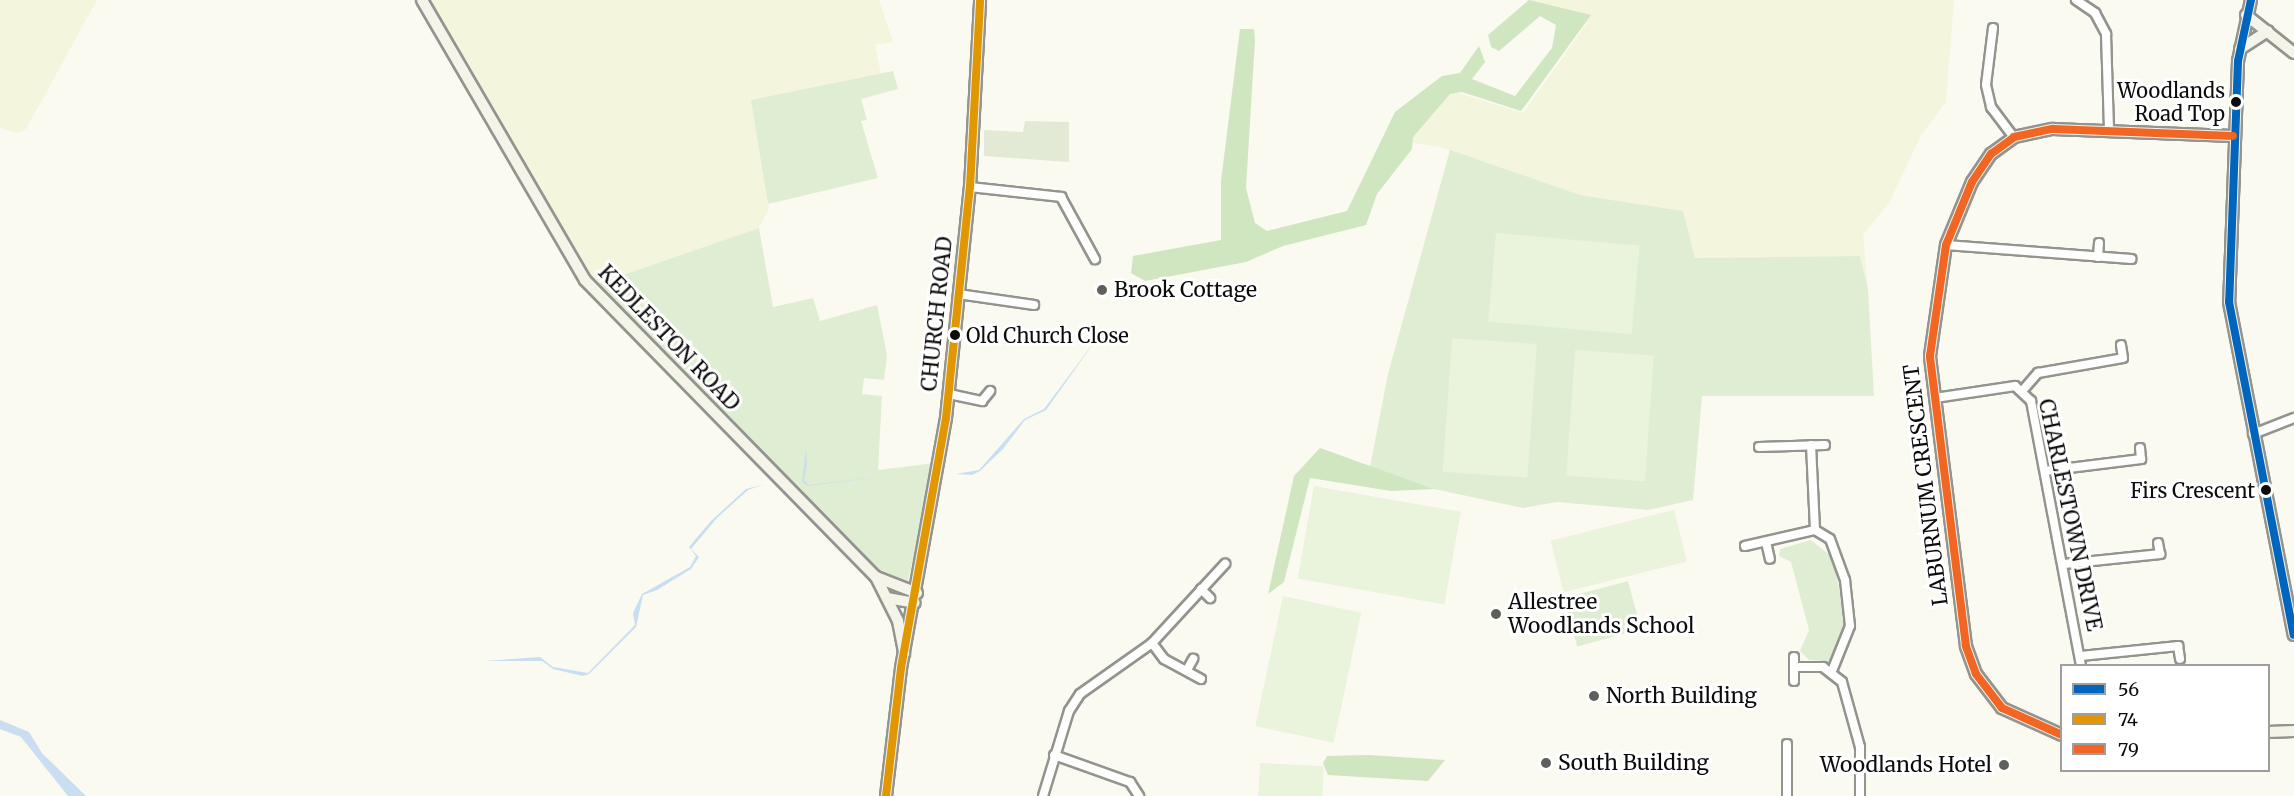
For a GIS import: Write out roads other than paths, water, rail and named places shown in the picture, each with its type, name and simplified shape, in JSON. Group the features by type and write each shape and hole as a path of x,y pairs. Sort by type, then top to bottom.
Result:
{"street":[{"name":"KEDLESTON ROAD","path":"422,0 585,280 876,577 887,598 904,653"},
{"name":"CHURCH ROAD","path":"916,598 949,394 970,187 980,0"},
{"path":"2076,0 2095,14 2106,34 2109,132"},
{"path":"2251,0 2240,49 2233,136 2229,302 2294,635"},
{"path":"2246,15 2294,53"},
{"path":"1993,28 1986,85 1992,107 2014,137"},
{"path":"2240,49 2268,31"},
{"name":"LABURNUM CRESCENT","path":"2060,735 2002,708 1970,660 1935,398 1930,342 1946,245 1972,182 1992,154 2014,137 2040,129 2233,136"},
{"path":"970,187 1061,197 1095,259"},
{"path":"2098,257 2099,243"},
{"path":"1946,245 2131,259"},
{"path":"958,294 1034,305"},
{"path":"2023,390 2038,373 2123,358 2121,345"},
{"name":"CHARLESTOWN DRIVE","path":"1935,398 2014,386 2023,390 2034,411 2081,664"},
{"path":"949,394 982,401 990,391"},
{"path":"2253,434 2294,418"},
{"path":"1811,445 1815,530 1834,547 1848,602 1848,642 1832,671"},
{"path":"1759,447 1825,445"},
{"path":"2045,471 2141,459 2140,448"},
{"path":"1744,546 1815,530"},
{"path":"1766,542 1770,559"},
{"path":"2064,564 2160,554 2158,543"},
{"path":"1043,796 1054,755 1080,694 1152,643 1225,564"},
{"name":"KEDLESTON ROAD","path":"876,577 916,598 904,653 886,796"},
{"path":"1201,589 1210,598"},
{"path":"887,598 916,598"},
{"path":"1152,643 1164,659 1201,679"},
{"path":"2081,656 2178,646 2180,659"},
{"path":"1794,657 1794,681"},
{"path":"1187,670 1193,659"},
{"path":"1794,667 1832,671 1844,687 1857,736 1860,796"},
{"path":"2270,732 2294,731"},
{"path":"1787,744 1787,796"},
{"path":"1054,755 1130,782 1139,796"}],"water":[{"path":"1098,337 1046,410 1025,420 1003,449 980,471 972,475 956,474 979,470 1024,419 1044,409"},
{"path":"806,448 807,464 804,480 809,485 901,474 808,486 802,482"},
{"path":"765,484 748,490 717,518 691,549 699,557 691,569 657,590 643,595 636,627 589,674 583,676 553,669 542,661 484,661 540,657 553,667 588,673 635,625 633,613 642,594 690,567 696,556 689,547 711,521 746,489"},
{"path":"0,720 29,732 42,753 86,796 68,796 21,737 0,729"}],"place":[{"name":"Woodlands Road Top","path":"2236,102"},
{"name":"Brook Cottage","path":"1102,290"},
{"name":"Old Church Close","path":"955,335"},
{"name":"Firs Crescent","path":"2266,490"},
{"name":"Allestree Woodlands School","path":"1496,614"},
{"name":"North Building","path":"1594,696"},
{"name":"South Building","path":"1546,763"},
{"name":"Woodlands Hotel","path":"2004,765"}]}
